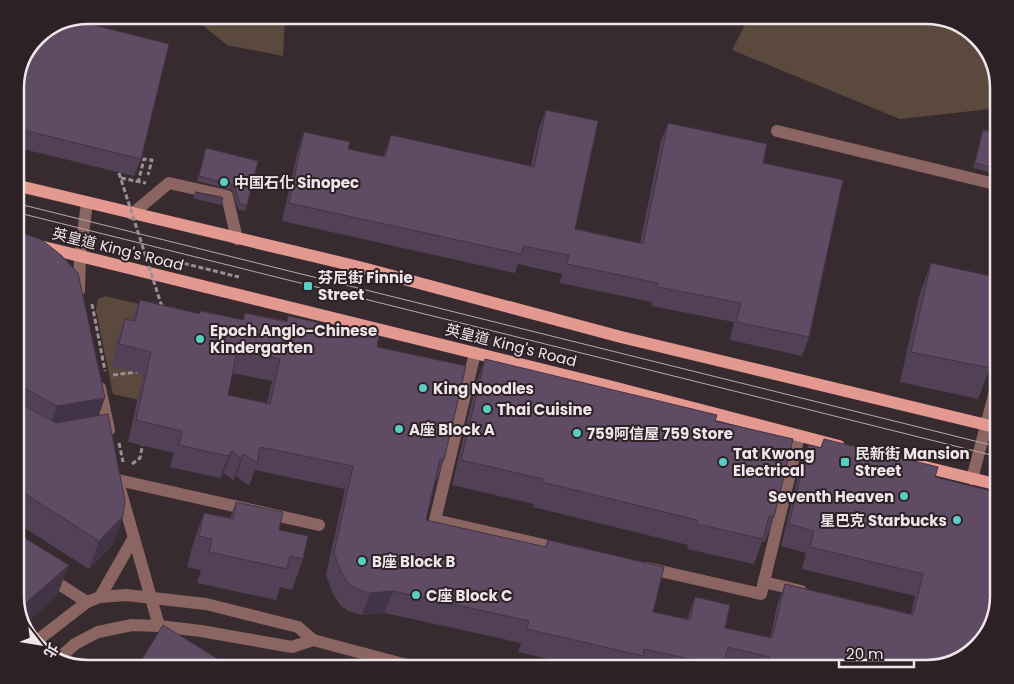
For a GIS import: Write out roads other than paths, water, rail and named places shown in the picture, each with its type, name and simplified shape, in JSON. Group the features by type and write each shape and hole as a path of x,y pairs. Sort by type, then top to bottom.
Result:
{"main road":[{"path":"24,187 367,269 622,337 990,426"},
{"name":"英皇道 King's Road","path":"24,242 475,353 852,449"},
{"path":"907,463 990,483"}],"street":[{"path":"777,131 990,183"},
{"path":"132,214 169,183 227,196 237,239"},
{"path":"87,300 78,284 88,203"},
{"path":"475,353 435,520 570,551"},
{"path":"97,374 110,437"},
{"path":"972,479 990,434"},
{"path":"637,566 761,594 798,436"},
{"path":"159,626 133,539 117,475 319,525"},
{"path":"100,597 133,539"},
{"path":"39,572 87,602"},
{"path":"764,582 812,593"},
{"path":"40,639 87,602 100,597 126,595 206,604 298,627 313,640 388,660"},
{"path":"63,655 75,644 98,632 132,625 159,626 292,647 313,640"}],"tram line":[{"path":"24,205 990,445"},
{"path":"24,214 990,455"}],"place":[{"name":"中国石化 Sinopec","path":"224,182"},
{"name":"芬尼街 Finnie Street","path":"308,286"},
{"name":"Epoch Anglo-Chinese Kindergarten","path":"200,339"},
{"name":"King Noodles","path":"423,388"},
{"name":"Thai Cuisine","path":"487,409"},
{"name":"A座 Block A","path":"399,429"},
{"name":"759阿信屋 759 Store","path":"577,433"},
{"name":"Tat Kwong Electrical","path":"723,462"},
{"name":"民新街 Mansion Street","path":"845,462"},
{"name":"Seventh Heaven","path":"904,496"},
{"name":"星巴克 Starbucks","path":"957,520"},
{"name":"B座 Block B","path":"362,561"},
{"name":"C座 Block C","path":"416,595"}]}
